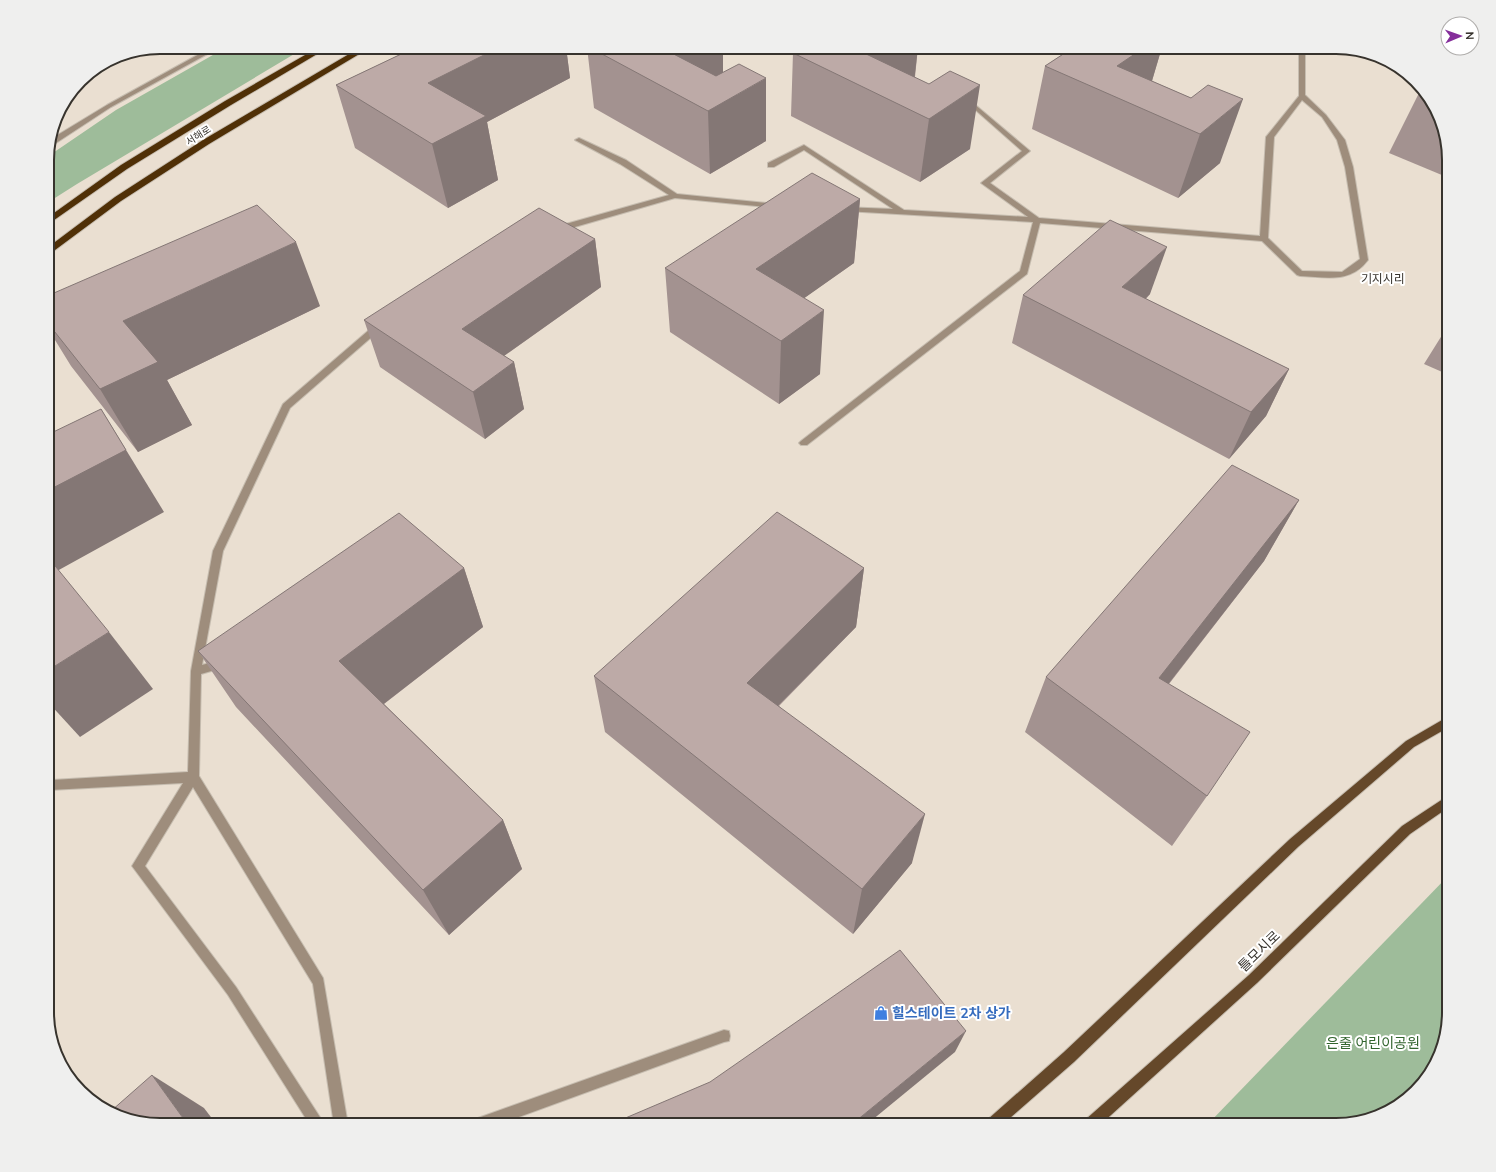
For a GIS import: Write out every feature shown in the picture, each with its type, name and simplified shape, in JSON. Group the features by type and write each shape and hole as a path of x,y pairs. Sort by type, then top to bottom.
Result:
{"highway":[{"name":"서해로","path":"54,217 130,163 228,102 313,54"},
{"name":"서해로","path":"54,248 118,200 206,142 355,54"}],"main road":[{"path":"1000,1118 1069,1057 1294,843 1410,744 1442,725"},
{"name":"틀모시로","path":"1098,1118 1253,979 1406,830 1442,805"}],"street":[{"path":"57,139 109,106 204,54"},
{"path":"1264,239 1270,137 1302,96 1302,54"},
{"path":"833,209 1037,220 1264,239 1300,273 1343,275 1358,266 1364,260 1349,167 1341,140 1324,116 1302,96"},
{"path":"973,105 1026,151 985,183 1037,220"},
{"path":"579,140 623,162 675,196"},
{"path":"771,164 804,147 903,212"},
{"path":"553,230 675,196 787,206"},
{"path":"804,443 1024,272 1037,220"},
{"path":"314,1118 232,991 138,866 193,777 196,671 218,551 286,406 387,319"},
{"path":"196,671 231,662"},
{"path":"54,785 193,777"},
{"path":"193,777 319,982 340,1118"},
{"path":"497,1118 724,1036"}],"green space":[{"path":"215,54 294,54 54,199 54,152 116,110"},
{"name":"은줄 어린이공원","path":"1442,882 1442,1012 1440,1032 1431,1059 1424,1071 1411,1087 1395,1100 1383,1107 1349,1117 1214,1118"}],"building":[{"path":"401,54 486,54 428,83 486,116 432,144 336,85"},
{"path":"602,54 674,54 716,76 739,64 766,78 708,111"},
{"path":"795,54 866,54 929,84 950,71 980,85 929,119"},
{"path":"1063,54 1135,54 1117,66 1191,98 1208,85 1243,99 1200,134 1045,66"},
{"path":"812,173 860,199 756,269 824,310 781,341 665,268"},
{"path":"257,205 296,242 123,321 158,362 100,389 54,331 54,293"},
{"path":"539,208 595,239 462,329 514,362 473,392 364,320"},
{"path":"1110,220 1167,247 1122,287 1289,369 1251,412 1023,295"},
{"path":"101,409 126,450 54,487 54,432"},
{"path":"1232,465 1299,500 1159,678 1250,732 1207,796 1046,677"},
{"path":"777,512 864,568 747,683 925,814 862,889 594,676"},
{"path":"399,513 464,568 339,661 503,820 423,890 198,651"},
{"path":"54,565 109,632 54,667"},
{"name":"힐스테이트 2차 상가","path":"900,950 966,1031 860,1118 625,1118 710,1082"},
{"path":"152,1075 183,1118 147,1117 115,1108"}],"place":[{"name":"힐스테이트 2차 상가","path":"881,1013"}],"district":[{"name":"기지시리","path":"1383,279"}]}
